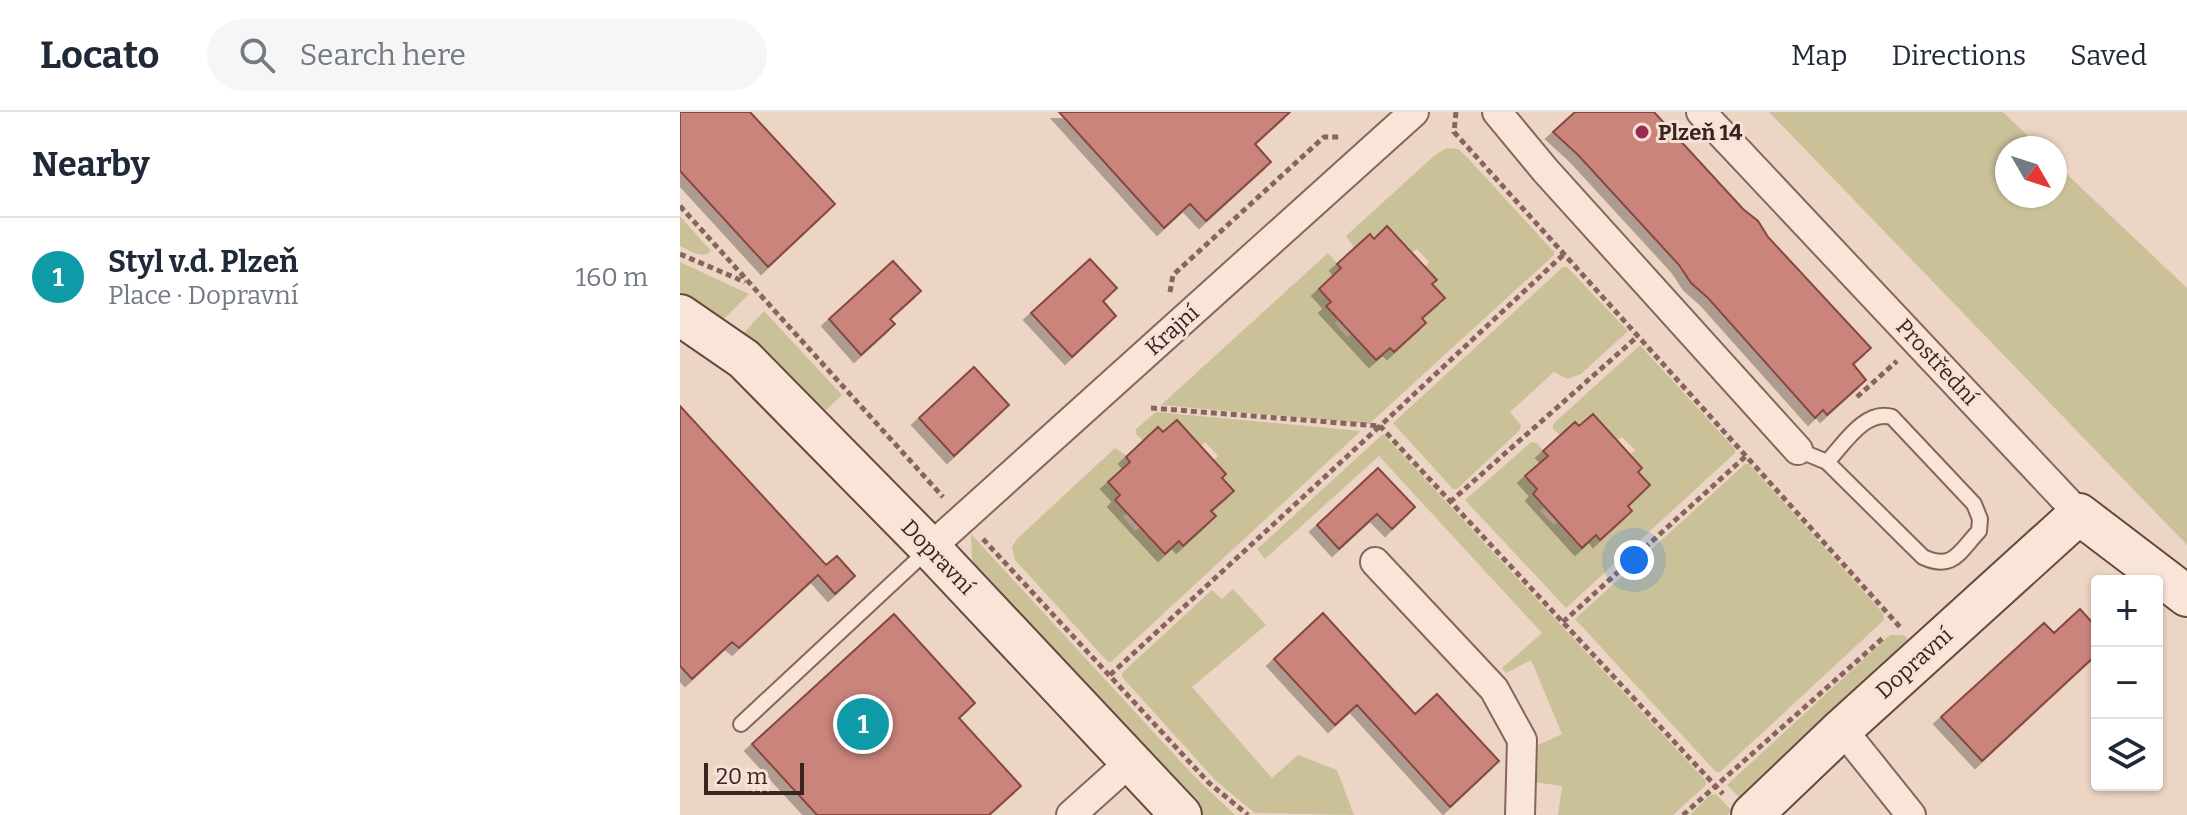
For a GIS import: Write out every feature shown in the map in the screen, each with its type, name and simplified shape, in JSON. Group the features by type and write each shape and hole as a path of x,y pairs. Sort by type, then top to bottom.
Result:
{"street":[{"name":"Krajní","path":"930,548 1414,112"},
{"path":"1497,112 1545,170 1798,450"},
{"name":"Prostřední","path":"1701,112 2079,514 2187,596"},
{"name":"Dopravní","path":"680,315 744,359 930,548 1181,815"},
{"name":"Dopravní","path":"1738,805 1842,729 2079,514"},
{"path":"1375,562 1494,689 1522,740 1520,815"},
{"path":"1842,729 1911,815"},
{"path":"1071,815 1130,762"}],"lane":[{"path":"1798,450 1827,462 1923,557 1939,564 1949,563 1979,531 1980,519 1974,504 1892,417 1881,414 1868,419 1827,462"},
{"path":"741,724 930,548"}],"path":[{"path":"1456,112 1454,132 1924,654"},
{"path":"1169,302 1173,275 1324,137 1349,137"},
{"path":"680,206 1209,783 1248,815"},
{"path":"680,254 749,284"},
{"path":"1077,705 1563,255"},
{"path":"1450,502 1637,337"},
{"path":"1151,408 1380,426 1738,805"},
{"path":"1563,622 1746,456"}],"shaded area":[{"path":"1769,112 2003,112 2028,136 1995,136 1995,208 2067,208 2067,174 2187,288 2187,545"},
{"path":"1447,148 1458,149 1466,156 1554,255 1369,424 1161,405 1328,253 1341,268 1319,288 1331,302 1327,305 1339,319 1335,323 1347,337 1352,334 1376,360 1390,348 1395,352 1426,324 1422,318 1432,284 1437,280 1425,267 1429,262 1417,249 1411,253 1387,227 1374,239 1369,234 1354,248 1346,236 1435,155"},
{"path":"680,216 711,251 704,255 680,246"},
{"path":"680,262 749,294 722,321 680,292"},
{"path":"1563,267 1567,267 1628,331 1581,374 1567,379 1554,372 1510,412 1521,425 1520,430 1457,489 1453,489 1393,423"},
{"path":"764,311 842,395 826,410 741,336"},
{"path":"1640,345 1735,449 1735,453 1566,608 1465,500 1531,442 1537,443 1548,456 1525,476 1537,489 1533,494 1545,507 1540,511 1554,525 1558,521 1582,547 1596,535 1600,539 1632,512 1628,506 1650,485 1638,472 1642,468 1630,455 1635,450 1622,437 1617,440 1593,414 1579,426 1575,422 1560,435 1553,429 1553,424"},
{"path":"1156,412 1361,431 1108,662 1015,560 1012,547 1115,448 1130,462 1108,482 1120,495 1116,500 1127,513 1123,517 1135,531 1140,527 1164,554 1179,541 1184,546 1215,517 1211,511 1233,491 1222,478 1226,473 1214,460 1218,456 1205,442 1201,446 1177,420 1163,432 1158,427 1143,441 1136,434 1136,429"},
{"path":"1383,434 1706,781 1706,785 1673,815 1558,815 1562,786 1534,782 1536,746 1562,734 1531,660 1506,673 1502,668 1542,633 1379,456 1265,559 1257,549"},
{"path":"1745,464 1749,464 1883,613 1884,620 1720,772 1716,772 1575,619"},
{"path":"971,534 1193,775 1235,815 1199,815 978,577 972,558"},
{"path":"1233,589 1266,625 1192,687 1272,778 1298,755 1337,770 1354,815 1255,813 1216,781 1122,677 1122,673 1212,590 1222,599"},
{"path":"1890,635 1904,635 1912,645 1743,801 1727,785"},
{"path":"1716,794 1732,811 1727,815 1690,815 1710,795"}],"building":[{"path":"680,112 750,112 835,204 768,267 680,171"},
{"path":"1059,112 1290,112 1255,144 1271,162 1206,221 1190,204 1164,228"},
{"path":"1575,112 1654,112 1743,209 1758,221 1768,237 1871,348 1853,364 1866,380 1827,415 1823,410 1815,418 1691,283 1679,265 1553,132"},
{"path":"1387,226 1437,280 1432,284 1445,298 1422,318 1426,323 1394,352 1390,348 1376,360 1326,306 1331,302 1319,289 1341,268 1337,264 1370,234 1374,239"},
{"path":"1090,259 1117,288 1103,301 1116,316 1072,357 1031,313"},
{"path":"893,261 921,291 890,319 895,324 861,355 829,319"},
{"path":"974,367 1009,405 954,456 919,418"},
{"path":"680,406 826,565 837,556 855,576 835,594 818,575 739,648 732,642 692,679 680,666"},
{"path":"1593,414 1642,468 1638,472 1650,485 1628,506 1632,511 1600,540 1596,535 1582,548 1533,494 1537,489 1525,476 1548,456 1543,451 1575,422 1579,426"},
{"path":"1177,420 1226,474 1222,478 1234,491 1211,511 1216,516 1183,546 1179,541 1165,554 1115,500 1120,495 1108,482 1130,462 1126,457 1158,427 1163,432"},
{"path":"1378,468 1415,507 1392,529 1377,514 1339,549 1317,525"},
{"path":"2080,609 2091,621 2091,660 1982,761 1941,717 2044,623 2054,633"},
{"path":"1323,613 1415,714 1437,694 1499,761 1450,807 1357,705 1335,725 1274,659"},
{"path":"894,614 975,703 959,718 1021,786 989,815 817,815 752,744"}],"place":[{"name":"Plzeň 14","path":"1642,132"},
{"name":"Styl v.d. Plzeň","path":"863,724"}]}
